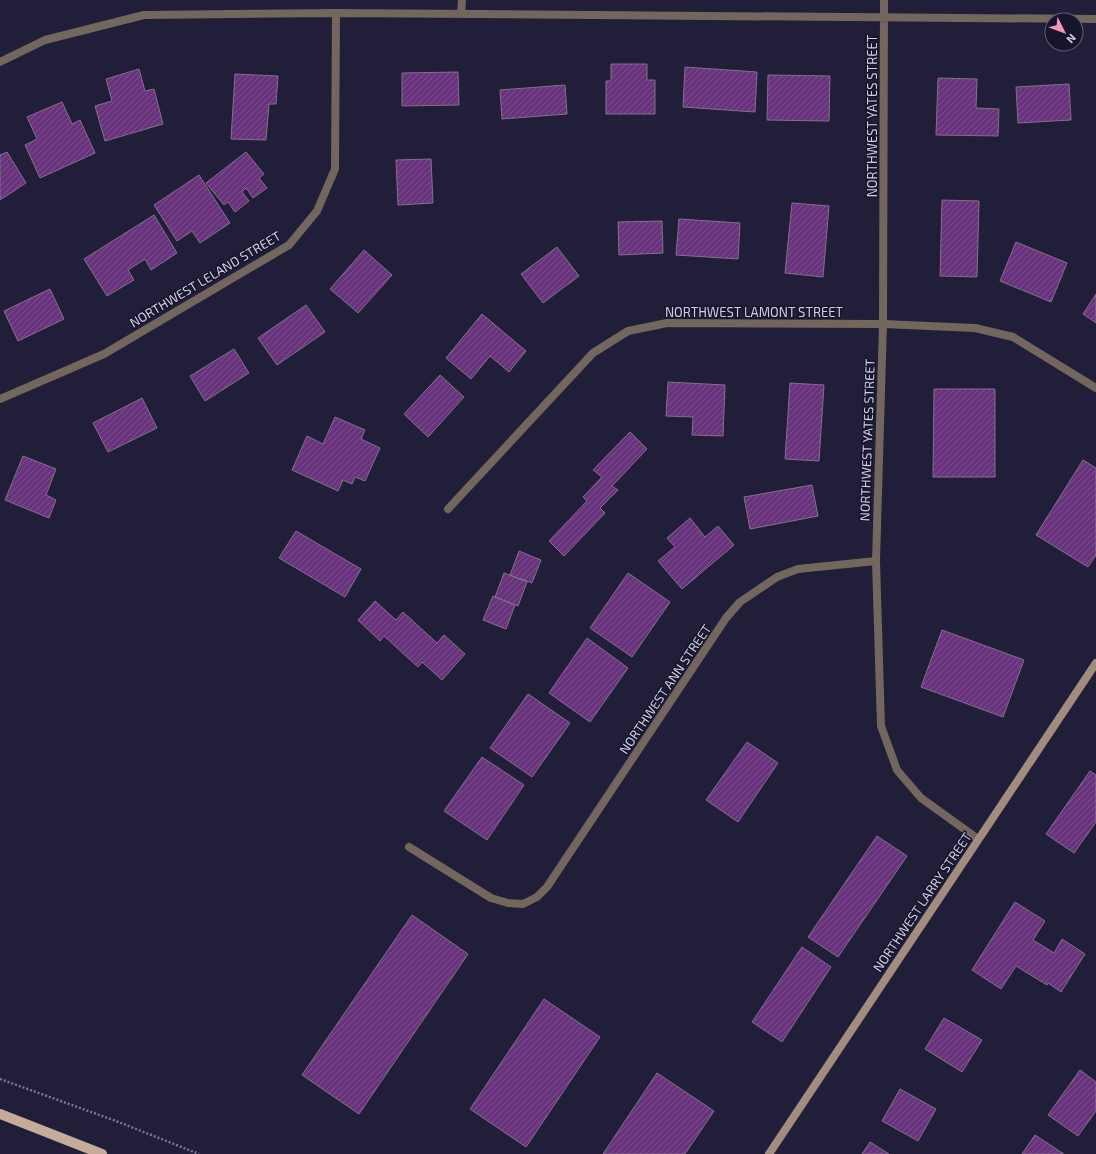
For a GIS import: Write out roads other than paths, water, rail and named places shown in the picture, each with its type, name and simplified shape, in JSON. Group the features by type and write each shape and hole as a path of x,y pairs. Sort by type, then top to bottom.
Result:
{"main road":[{"path":"0,1114 102,1154"}],"street":[{"path":"461,14 462,0"},
{"name":"NORTHWEST YATES STREET","path":"884,0 883,324 876,561 881,726 897,770 921,798 978,839"},
{"path":"0,62 45,40 144,15 336,13 1096,19"},
{"name":"NORTHWEST LELAND STREET","path":"0,399 104,354 289,244 317,211 334,169 336,13"},
{"name":"NORTHWEST LAMONT STREET","path":"448,509 593,352 628,331 667,323 883,324 975,328 1013,337 1096,388"},
{"name":"NORTHWEST ANN STREET","path":"409,847 491,898 508,903 523,904 537,897 546,888 726,618 740,602 777,577 798,569 876,561"},
{"name":"NORTHWEST LARRY STREET","path":"769,1154 1096,663"}]}
